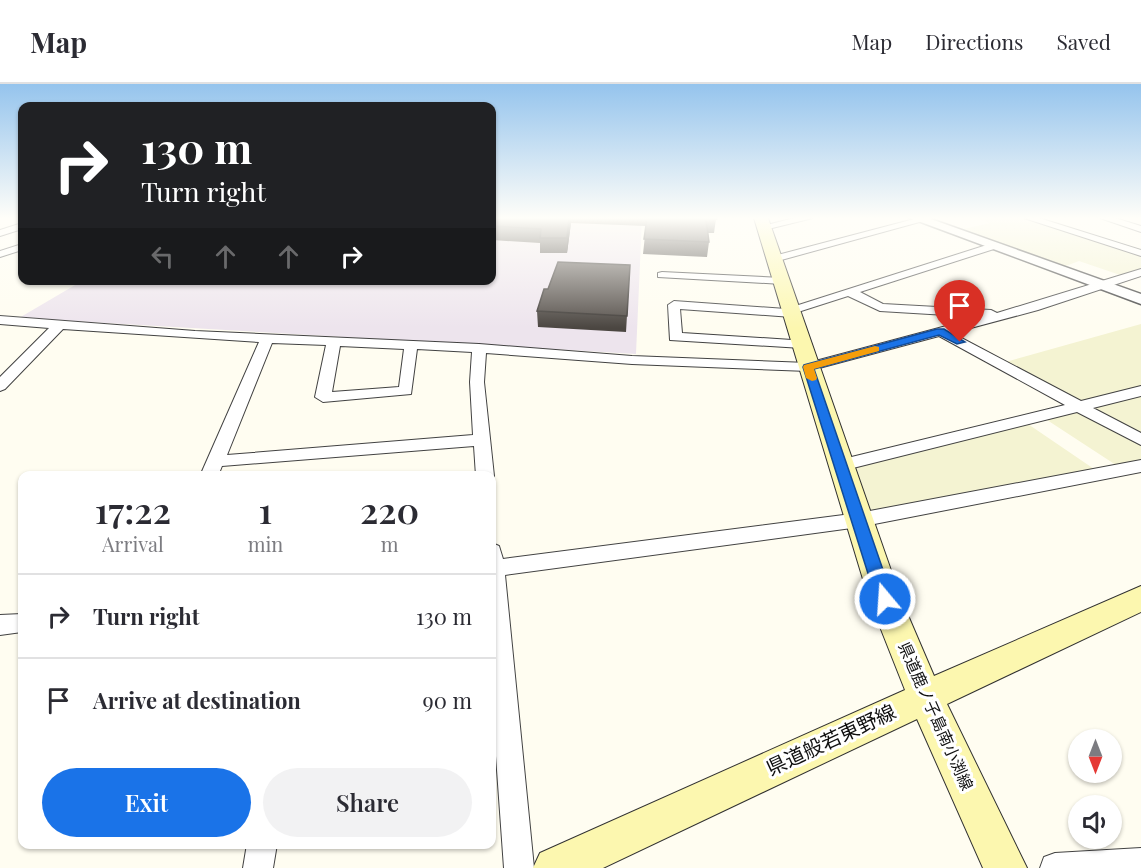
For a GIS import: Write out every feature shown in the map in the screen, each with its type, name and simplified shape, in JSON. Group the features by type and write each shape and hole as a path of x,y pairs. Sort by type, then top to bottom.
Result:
{"main road":[{"name":"県道鹿ノ子島南小渕線","path":"773,255 885,599 925,696 1005,868"},
{"name":"県道般若東野線","path":"555,868 1141,598"}],"street":[{"path":"662,276 778,270 822,255"},
{"path":"805,356 675,338 674,305 792,311 966,255"},
{"path":"1017,255 1141,299"},
{"path":"0,320 267,338 479,348 632,360 805,356 940,332 1141,272"},
{"path":"850,292 880,307 1002,315"},
{"path":"0,386 60,324"},
{"path":"940,332 1141,440"},
{"path":"267,338 212,468 481,441"},
{"path":"334,341 323,398 406,391 411,345"},
{"path":"479,348 477,382 484,471"},
{"path":"841,465 1141,391"},
{"path":"496,563 859,520 1141,466"},
{"path":"0,625 18,623"},
{"path":"496,651 497,680 519,868"},
{"path":"258,868 261,849"},
{"path":"1055,868 1141,863"}],"shaded area":[{"path":"496,255 640,255 636,354 19,318 75,285 496,285"}],"green space":[{"path":"1028,255 1141,255 1141,269 1123,276 1079,261 1063,267"},
{"path":"1141,324 1141,389 1079,404 1002,363"},
{"path":"1141,393 1141,437 1083,407"},
{"path":"1080,408 1141,441 1141,463 1119,467 1044,418"},
{"path":"1025,422 1097,471 862,516 846,467"}],"building":[{"path":"558,262 630,265 627,316 537,311 544,289 548,289"}],"slow traffic":[{"path":"812,378 808,367 875,349"}],"route":[{"path":"885,599 808,367 940,332 960,342"}]}
